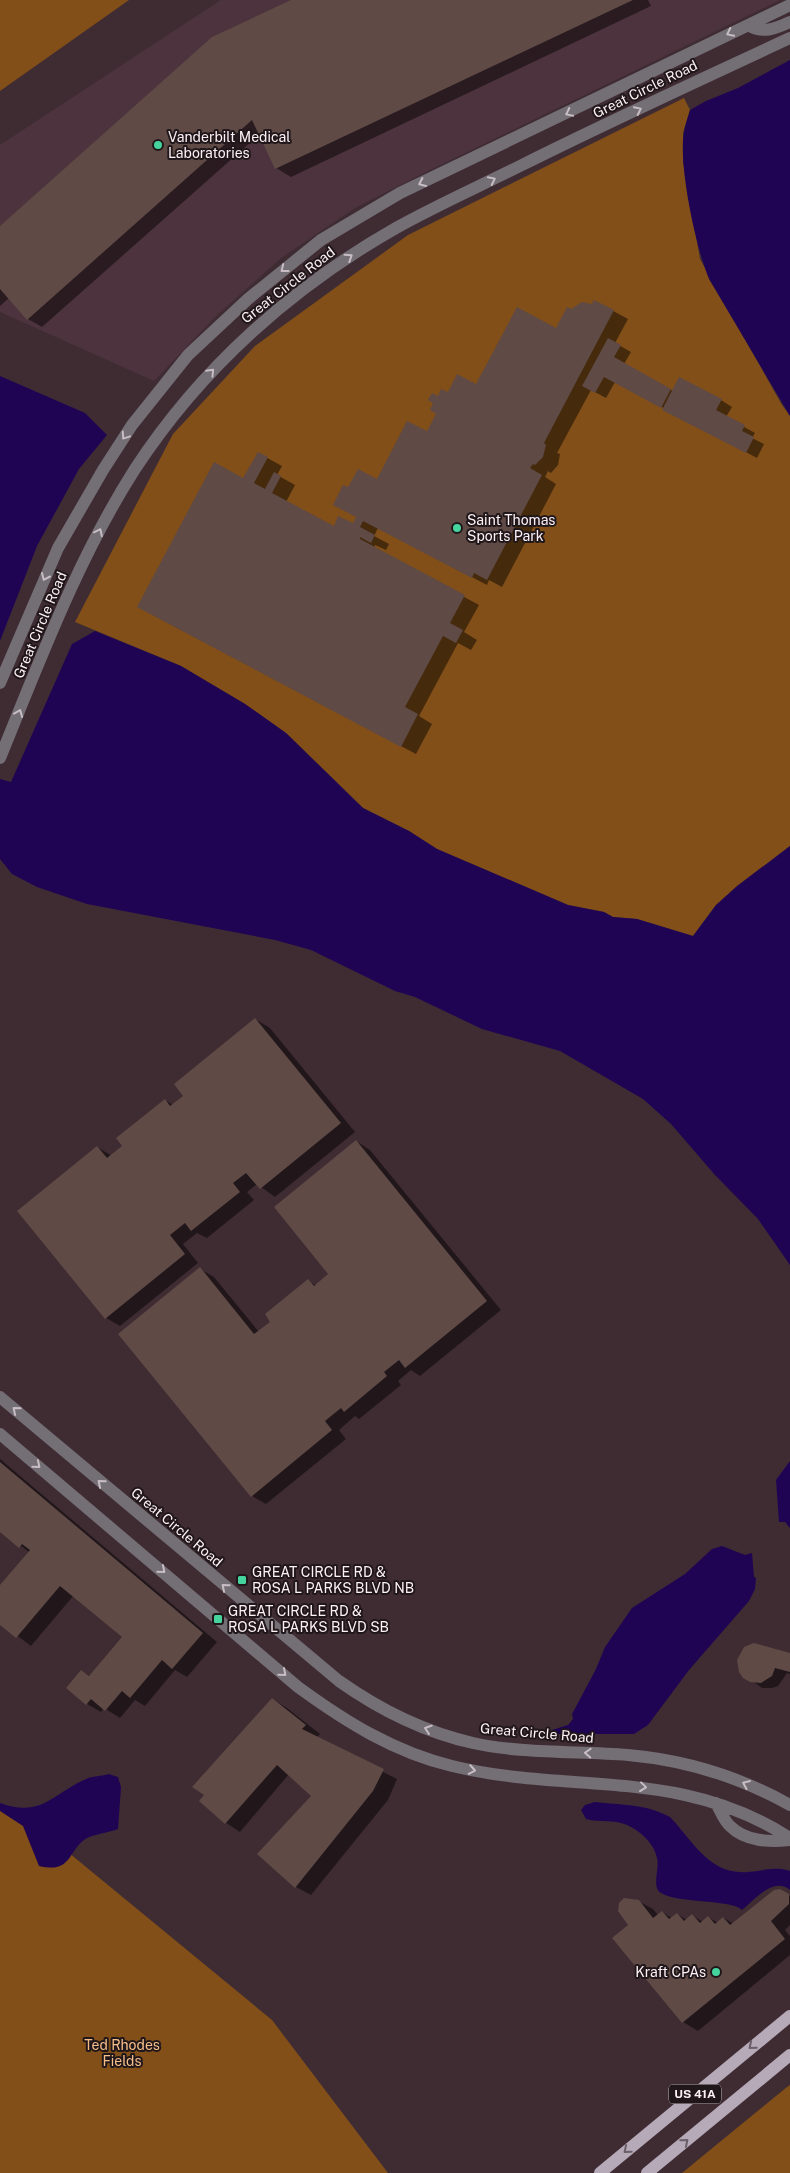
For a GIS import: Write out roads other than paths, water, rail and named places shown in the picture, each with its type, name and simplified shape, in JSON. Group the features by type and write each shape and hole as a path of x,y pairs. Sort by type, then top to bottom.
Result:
{"main road":[{"name":"US 41A","path":"600,2173 790,2016"},
{"name":"US 41A","path":"647,2173 790,2055"}],"street":[{"name":"Great Circle Road","path":"0,683 58,548 103,470 132,425 188,355 248,299 321,240 373,208 790,5"},
{"path":"748,25 757,30 772,30 790,22"},
{"name":"Great Circle Road","path":"0,758 73,584 108,514 136,468 178,409 196,387 268,317 348,257 398,227 549,152 790,38"},
{"name":"Great Circle Road","path":"0,1397 332,1675 363,1698 392,1714 418,1726 473,1743 502,1747 629,1755 681,1762 740,1781 790,1805"},
{"path":"0,1434 298,1687 339,1716 378,1740 421,1757 453,1766 502,1775 666,1790 716,1803 757,1820 790,1839"},
{"path":"716,1803 729,1826 737,1831 757,1840 790,1839"}],"place":[{"name":"Vanderbilt Medical Laboratories","path":"158,145"},
{"name":"Saint Thomas Sports Park","path":"457,528"},
{"name":"GREAT CIRCLE RD & ROSA L PARKS BLVD NB","path":"242,1580"},
{"name":"GREAT CIRCLE RD & ROSA L PARKS BLVD SB","path":"218,1619"},
{"name":"Kraft CPAs","path":"716,1972"}],"park label":[{"name":"Ted Rhodes Fields","path":"122,2054"}]}
